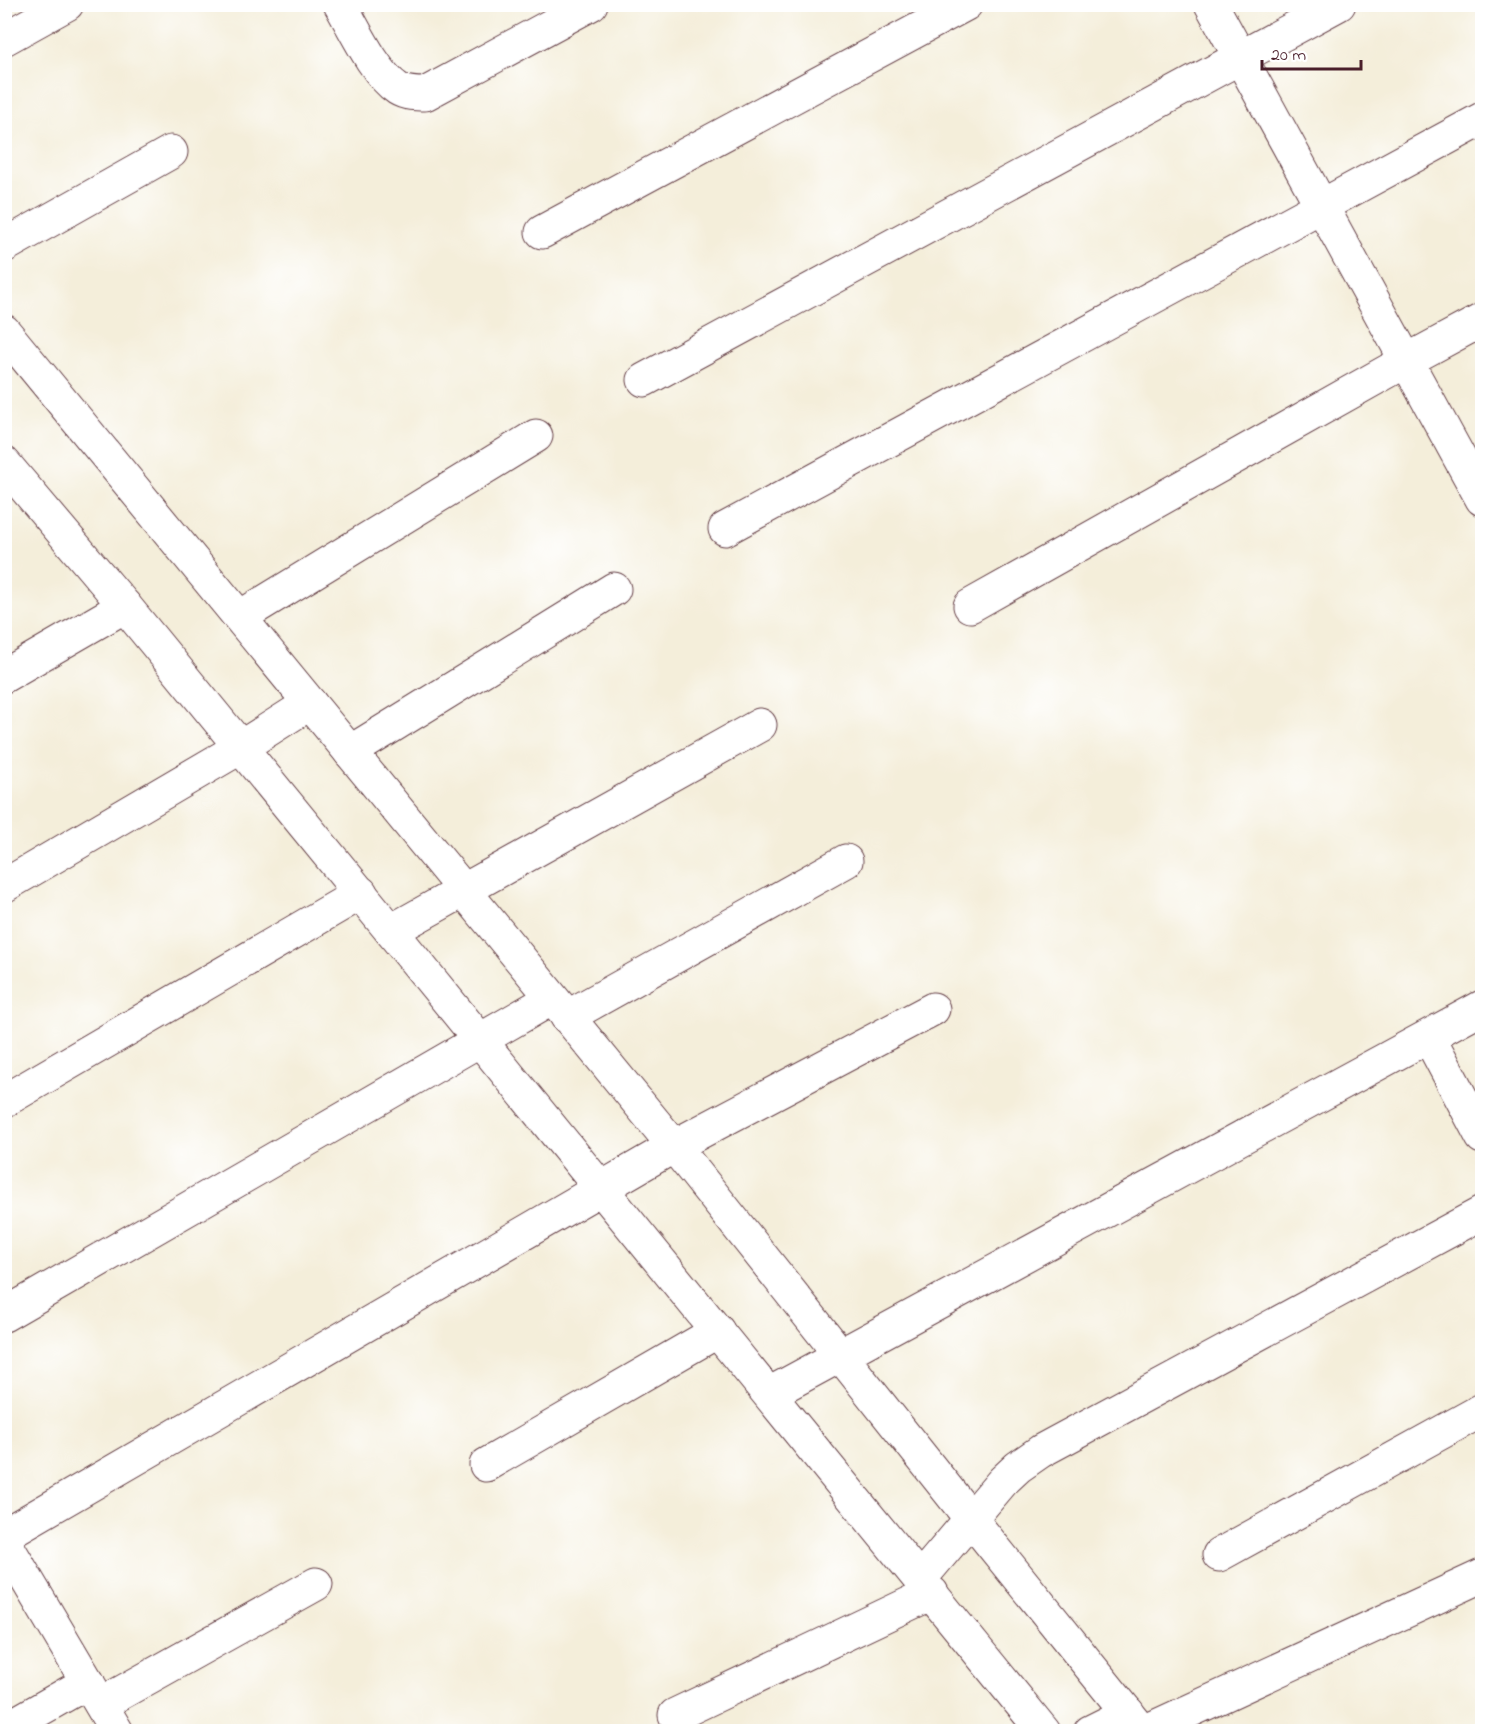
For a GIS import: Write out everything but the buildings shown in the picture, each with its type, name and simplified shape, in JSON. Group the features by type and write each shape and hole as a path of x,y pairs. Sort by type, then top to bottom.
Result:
{"street":[{"path":"4,39 67,4"},
{"path":"340,4 376,66 389,81 399,90 412,94 425,94 591,4"},
{"path":"542,232 966,4"},
{"path":"1211,4 1482,499"},
{"path":"644,380 1339,4"},
{"path":"725,529 1482,119"},
{"path":"4,246 171,152"},
{"path":"970,606 1482,320"},
{"path":"4,331 674,1146 1138,1725"},
{"path":"240,617 536,436"},
{"path":"4,463 361,893 1044,1731"},
{"path":"350,752 614,589"},
{"path":"4,676 125,606"},
{"path":"4,886 241,747 310,703"},
{"path":"392,931 760,725"},
{"path":"4,1316 480,1039 559,1008 846,861"},
{"path":"4,1101 361,893"},
{"path":"770,1394 1482,1007"},
{"path":"4,1535 674,1146 933,1009"},
{"path":"1429,1036 1482,1137"},
{"path":"675,1715 926,1586 971,1519 1003,1481 1041,1451 1482,1213"},
{"path":"486,1465 718,1331"},
{"path":"1220,1555 1482,1410"},
{"path":"4,1541 102,1706"},
{"path":"1090,1731 1138,1725 1482,1576"},
{"path":"4,1730 102,1706 316,1584"}]}
